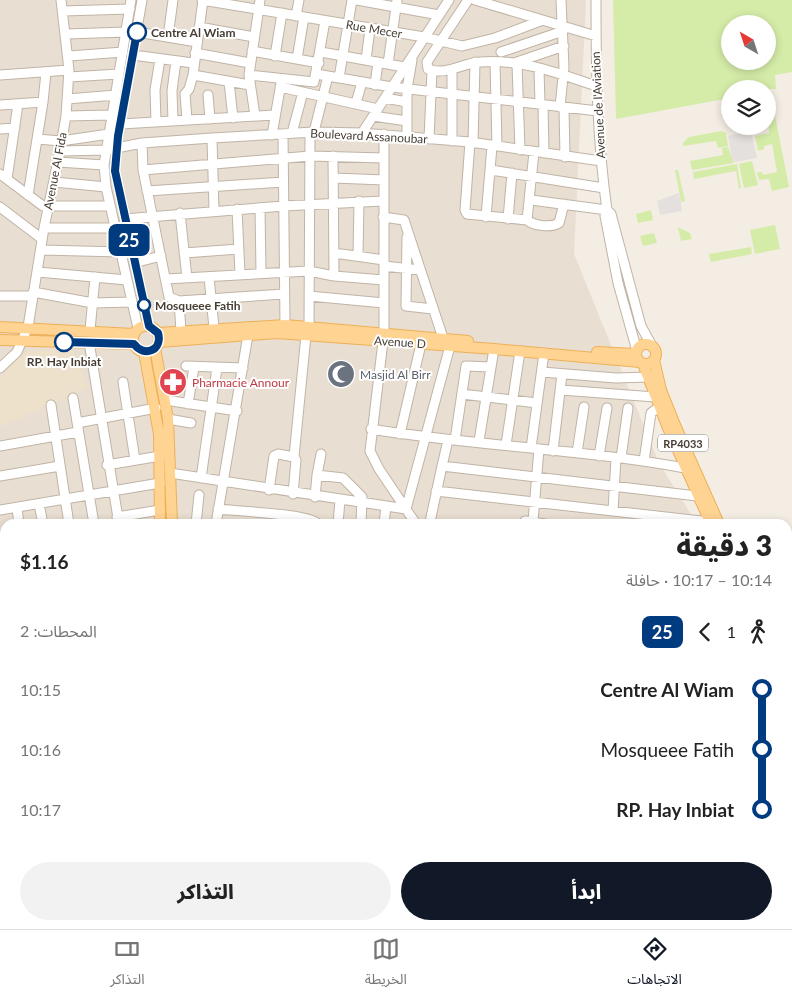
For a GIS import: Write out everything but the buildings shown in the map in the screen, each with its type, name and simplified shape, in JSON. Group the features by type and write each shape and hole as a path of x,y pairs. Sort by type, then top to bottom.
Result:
{"main road":[{"name":"Avenue D","path":"157,341 181,331 214,328 285,325 307,331"},
{"path":"0,340 89,342 135,335 149,326 157,341 168,419 172,519"},
{"path":"0,327 90,330 135,335"},
{"name":"Avenue D","path":"157,341 307,331 639,358"},
{"path":"135,335 144,352 156,408 160,456 160,519"},
{"name":"Avenue D","path":"383,337 421,344 446,342 494,349 639,358"},
{"path":"144,352 157,341"},
{"path":"652,346 643,345 639,358 649,364 654,360"},
{"name":"RP4033","path":"652,346 656,351 654,360 661,390 711,519"},
{"name":"Avenue de l'Aviation","path":"639,358 697,496 711,519"}],"street":[{"name":"Avenue Al Fida","path":"2,365 14,356 23,341 28,327 48,205 66,116 69,56 61,0"},
{"path":"142,0 117,147 115,181 149,326"},
{"path":"168,37 173,0"},
{"path":"297,60 300,16 299,0"},
{"path":"339,78 352,0"},
{"path":"357,0 397,3 439,15"},
{"path":"362,133 449,0"},
{"path":"454,0 467,2 427,62 427,68 432,70 452,70 475,62 515,63 596,86"},
{"path":"475,0 543,20 562,28 596,36"},
{"path":"560,0 564,46 562,107 565,156"},
{"name":"Avenue de l'Aviation","path":"596,0 596,86 601,161 607,210 604,216 608,239 639,358"},
{"path":"187,120 185,94 189,89 193,75 199,27 207,1"},
{"name":"Rue Mecer","path":"207,1 259,5 282,13 424,37 462,46 495,38 543,20"},
{"path":"388,64 397,3"},
{"path":"63,11 131,4 104,165 106,187 132,302 135,335"},
{"path":"255,116 249,74 259,5"},
{"path":"275,56 282,13"},
{"path":"281,83 312,83 319,63 325,21"},
{"path":"199,27 254,36"},
{"path":"501,52 562,28"},
{"path":"366,60 370,29"},
{"path":"66,34 127,32"},
{"path":"137,32 197,42"},
{"path":"486,217 494,146 501,52 495,38"},
{"path":"515,63 564,46"},
{"path":"69,56 124,52"},
{"path":"252,52 319,63"},
{"path":"321,52 404,67"},
{"path":"195,53 250,63"},
{"path":"133,55 194,63"},
{"path":"412,58 427,62"},
{"path":"407,137 407,89 412,58"},
{"path":"156,122 155,90 160,59"},
{"path":"173,121 172,91 176,61"},
{"path":"375,84 378,62"},
{"path":"475,62 472,143 465,211 468,214 486,217 528,220 534,224 556,225 559,223 564,204"},
{"path":"515,63 519,102 520,150"},
{"path":"539,69 544,153"},
{"path":"429,139 429,91 432,70"},
{"path":"452,70 452,141"},
{"path":"0,76 46,72 119,74"},
{"path":"28,195 46,72"},
{"path":"249,74 281,83 303,92 356,103 375,113 407,121"},
{"path":"316,74 407,89 598,111"},
{"path":"193,75 250,85"},
{"path":"294,494 294,457 309,296 310,156 312,133 324,96 328,76"},
{"path":"229,82 233,118"},
{"path":"356,103 362,82"},
{"path":"272,135 281,83"},
{"path":"285,325 283,160 288,134 303,92"},
{"path":"67,99 116,95"},
{"path":"208,95 210,119"},
{"path":"385,98 407,102"},
{"path":"0,106 43,102"},
{"path":"18,104 15,128 3,177 43,206 110,206"},
{"path":"66,116 112,115"},
{"path":"121,124 274,115"},
{"path":"0,129 15,128"},
{"name":"Boulevard Assanoubar","path":"61,146 106,150 142,143 212,138 312,133 362,133 472,143 601,161"},
{"path":"37,139 61,146 109,134"},
{"path":"384,134 383,337 371,429 371,455 413,519"},
{"path":"212,138 214,211"},
{"path":"142,143 143,170 169,297 179,301 284,294"},
{"path":"528,220 534,152"},
{"path":"143,170 214,166 310,156 384,158"},
{"path":"334,156 334,276"},
{"path":"58,162 104,165"},
{"path":"491,170 604,188"},
{"path":"508,219 512,173"},
{"path":"334,178 384,180"},
{"path":"54,182 106,187"},
{"path":"147,191 283,182"},
{"path":"531,200 607,210"},
{"path":"358,256 359,201"},
{"path":"124,219 335,202 383,201"},
{"path":"0,207 42,239"},
{"path":"260,208 261,272"},
{"path":"237,209 240,274"},
{"name":"Avenue de l'Aviation","path":"607,210 611,214 641,326 652,346"},
{"path":"180,214 187,278"},
{"path":"383,217 402,220 446,342 426,438 406,509"},
{"path":"44,228 116,228"},
{"path":"407,232 406,307 434,310"},
{"path":"184,253 239,249"},
{"path":"42,250 121,252"},
{"path":"334,254 358,256 420,270"},
{"path":"134,263 161,256"},
{"path":"166,279 261,272 309,271 334,276 384,280"},
{"path":"38,272 127,280"},
{"path":"90,330 95,277"},
{"path":"210,277 210,298 214,328"},
{"path":"0,296 32,294 93,303 132,302"},
{"path":"309,296 384,302"},
{"path":"179,301 181,331"},
{"path":"217,519 237,411 248,335"},
{"path":"89,342 107,465 118,519"},
{"path":"400,434 421,344"},
{"path":"480,441 494,349"},
{"path":"506,444 520,351"},
{"path":"533,519 537,477 535,448 544,353"},
{"path":"188,404 190,366 244,368"},
{"path":"431,519 442,466 452,440 466,366 491,367"},
{"path":"201,478 216,368"},
{"path":"542,372 616,378 648,377"},
{"path":"553,451 562,374"},
{"path":"123,382 135,460"},
{"path":"561,390 655,397"},
{"path":"462,394 538,403"},
{"path":"73,398 93,519"},
{"path":"165,400 237,411"},
{"path":"51,405 69,519"},
{"path":"644,461 651,414 659,407"},
{"path":"0,446 55,437 101,419 156,408"},
{"path":"577,453 584,408"},
{"path":"599,456 607,408"},
{"path":"612,511 614,485 628,408"},
{"path":"168,419 191,423"},
{"path":"371,429 426,438 506,444 685,468"},
{"path":"269,490 274,456 278,454 294,457"},
{"path":"315,497 321,454"},
{"path":"107,465 160,456"},
{"path":"0,476 60,466"},
{"path":"442,466 697,496"},
{"path":"170,473 294,494 406,509"},
{"path":"317,475 343,478 362,497 361,519"},
{"path":"0,510 160,483"},
{"path":"436,491 679,519"},
{"path":"197,519 199,496"},
{"path":"338,519 340,500"},
{"path":"39,504 42,519"},
{"path":"385,519 386,506"},
{"path":"17,508 18,519"},
{"path":"218,509 286,519"},
{"path":"126,519 160,510"}],"shaded area":[{"path":"0,0 586,0 574,254 659,463 694,519 0,519"},
{"path":"752,135 757,158 735,162 732,159 728,136"},
{"path":"679,193 682,211 660,215 657,201"},
{"path":"72,349 88,387 0,427 0,378 22,352"}],"green space":[{"path":"613,0 792,0 792,72 775,75 775,80 721,80 721,100 616,119"},
{"path":"776,120 789,187 772,191 769,179 759,180 757,172 762,172 763,175 777,172 772,144 764,146 764,149 758,151 755,136 776,135"},
{"path":"721,131 721,135 726,135 728,146 718,148 716,141 683,146 683,143 689,137"},
{"path":"728,147 734,163 692,170 690,161 723,155 722,148"},
{"path":"752,161 758,185 744,188 739,164"},
{"path":"737,164 741,188 739,189 736,171 694,179 693,172"},
{"path":"675,170 678,170 685,201 681,202"},
{"path":"651,210 653,220 638,223 636,214"},
{"path":"775,225 780,249 755,254 750,230"},
{"path":"678,227 690,233 692,239 681,241"},
{"path":"654,233 657,243 643,246 640,236"},
{"path":"751,247 752,254 711,262 709,254"}],"bus line":[{"name":"25","path":"64,342 134,344 136,348 148,352 152,351 159,342 158,333 149,326 115,181 118,136 137,32"}],"place":[{"name":"Centre Al Wiam","path":"137,32"},
{"name":"Mosqueee Fatih","path":"144,305"},
{"name":"RP. Hay Inbiat","path":"64,342"},
{"name":"Masjid Al Birr","path":"341,374"},
{"name":"Pharmacie Annour","path":"173,382"}]}
